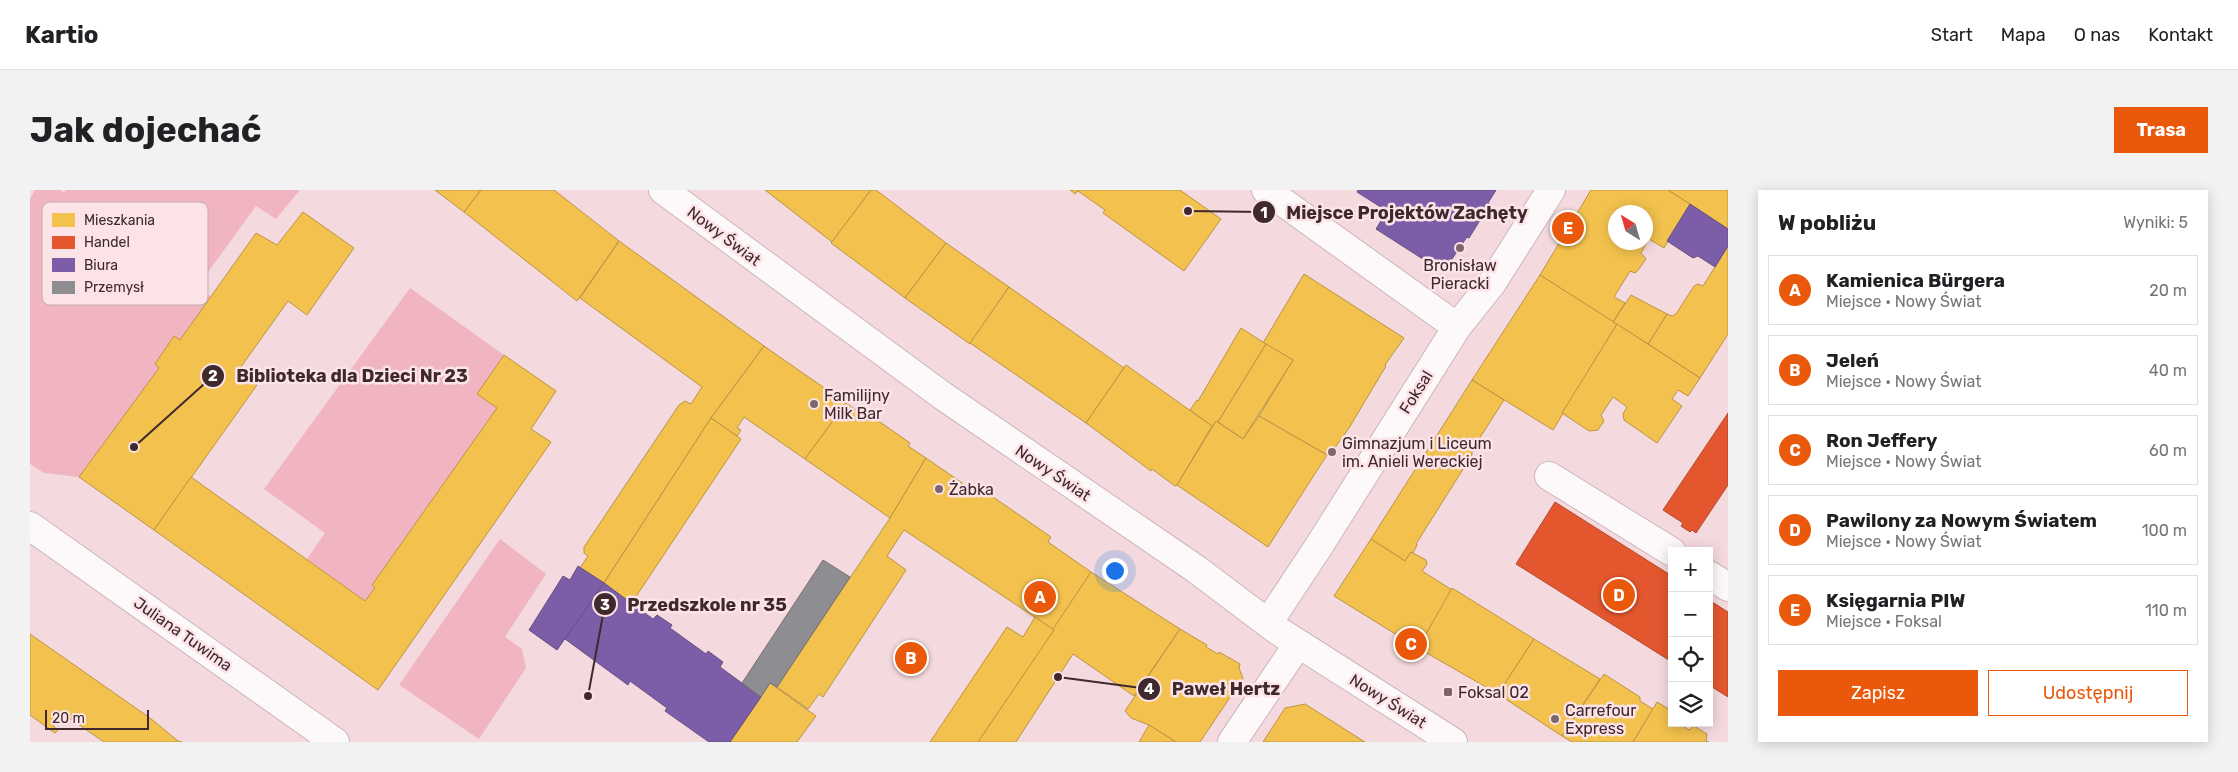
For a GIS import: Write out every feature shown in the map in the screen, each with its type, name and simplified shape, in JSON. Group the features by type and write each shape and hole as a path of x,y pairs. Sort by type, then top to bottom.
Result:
{"street":[{"name":"Nowy Świat","path":"663,190 943,396 1196,570 1298,644 1453,742"},
{"path":"1266,190 1457,326"},
{"name":"Foksal","path":"1268,623 1319,546 1457,326 1492,283 1551,190"},
{"path":"1549,476 1668,550"},
{"name":"Juliana Tuwima","path":"30,526 335,742"},
{"path":"1713,578 1728,587"},
{"path":"1232,742 1298,644"}],"shaded area":[{"path":"35,190 60,190 64,193 66,190 300,190 276,219 256,206 208,272 208,202 42,202 42,305 205,305 180,340 174,337 155,364 159,368 79,477 44,473 30,464 30,199"},
{"path":"410,288 504,355 477,394 497,408 372,585 375,588 365,601 307,559 325,533 264,489"},
{"path":"500,539 546,574 505,637 522,649 526,668 479,739 399,685"}],"building: Mieszkania":[{"path":"435,190 481,190 464,212"},
{"path":"481,190 554,190 619,241 577,301 464,212"},
{"path":"765,190 871,190 832,242"},
{"path":"871,190 876,190 946,243 905,298 831,243"},
{"path":"1070,190 1180,190 1221,219 1184,271 1103,213 1105,210 1078,191 1075,194"},
{"path":"1591,190 1668,190 1690,204 1664,248 1653,241 1653,205 1608,205 1608,250 1643,250 1641,253 1646,259 1635,273 1630,271 1614,297 1625,303 1613,322 1540,275"},
{"path":"1668,190 1728,190 1728,229 1690,204"},
{"path":"303,212 354,248 307,315 288,301 238,371 257,385 154,530 79,477 159,368 155,364 174,336 180,340 205,305 208,305 208,301 256,233 277,245"},
{"path":"619,241 764,346 711,418 604,583 580,568 588,556 584,553 584,547 679,405 685,401 691,404 702,387 580,298"},
{"path":"946,243 1009,287 970,344 905,298"},
{"path":"1728,246 1728,334 1700,378 1648,344 1667,314 1672,316 1676,314 1694,286 1698,284 1703,286"},
{"path":"1304,274 1404,338 1385,365 1349,428 1329,456 1259,416 1293,360 1263,343"},
{"path":"1540,275 1617,324 1553,430 1472,380"},
{"path":"1009,287 1124,368 1086,423 970,343"},
{"path":"1631,295 1667,314 1648,344 1613,322"},
{"path":"1617,324 1700,378 1688,396 1678,390 1672,399 1682,406 1657,443 1624,420 1623,414 1627,407 1613,397 1601,415 1604,421 1598,430 1589,431 1562,413"},
{"path":"1241,328 1266,344 1218,422 1212,426 1190,410 1198,401"},
{"path":"1266,344 1293,360 1243,439 1218,422"},
{"path":"764,346 846,403 805,459 744,417 737,428 741,430 737,436 711,418"},
{"path":"504,355 556,391 531,429 551,442 378,690 154,530 191,477 365,601 375,588 372,585 497,408 477,394"},
{"path":"1126,365 1212,426 1175,486 1152,469 1151,471 1086,423"},
{"path":"1472,380 1504,400 1416,544 1413,553 1411,552 1405,561 1371,539"},
{"path":"846,403 865,416 867,413 910,443 908,446 926,458 890,518 805,459"},
{"path":"1259,416 1327,455 1268,547 1177,485 1216,421 1243,439"},
{"path":"711,418 741,439 631,604 604,583"},
{"path":"926,458 971,489 974,484 1012,510 1051,537 1048,542 1091,572 1054,630 904,530 887,556 906,570 823,697 819,694 808,709 777,687 890,518"},
{"path":"1371,539 1405,561 1411,552 1426,560 1427,564 1422,571 1452,590 1418,648 1334,596"},
{"path":"1091,572 1180,629 1134,696 1073,654 1016,742 978,742"},
{"path":"1452,588 1534,639 1498,694 1418,648"},
{"path":"1035,617 1054,630 978,742 930,742 1007,627 1023,637"},
{"path":"1180,629 1218,654 1219,652 1240,664 1239,668 1243,678 1200,742 1176,742 1149,725 1131,718 1125,711"},
{"path":"30,634 150,718 178,741 182,742 104,742 62,713 53,726 58,730 55,733 30,715"},
{"path":"1534,639 1600,679 1562,736 1498,694"},
{"path":"1604,674 1640,697 1640,701 1653,709 1633,742 1572,742 1562,736"},
{"path":"770,683 816,716 797,742 730,742"},
{"path":"1657,702 1668,709 1668,727 1684,727 1689,730 1696,727 1707,734 1706,741 1709,742 1633,742"},
{"path":"1305,704 1365,742 1263,742 1285,708"},
{"path":"1149,725 1176,742 1139,742"}],"building: Handel":[{"path":"1728,413 1728,485 1696,533 1692,530 1690,532 1681,526 1683,523 1663,510"},
{"path":"1555,502 1668,573 1668,659 1516,564"},
{"path":"1713,603 1728,612 1728,697 1713,688"}],"building: Biura":[{"path":"1358,190 1496,190 1488,203 1490,204 1469,238 1467,237 1443,272 1376,229 1387,211 1357,192"},
{"path":"1690,204 1728,229 1728,246 1715,267 1698,256 1693,258 1667,241"},
{"path":"578,566 604,583 557,650 529,630 563,576 570,580"},
{"path":"604,583 653,619 657,615 672,625 670,628 706,654 708,651 723,662 720,667 761,697 730,742 709,742 665,711 667,708 630,681 628,685 565,639"}],"building: Przemysł":[{"path":"823,560 850,577 777,687 770,683 761,697 742,683"}],"place":[{"name":"Miejsce Projektów Zachęty","path":"1188,211"},
{"name":"Księgarnia PIW","path":"1568,228"},
{"name":"Bronisław Pieracki","path":"1460,248"},
{"name":"Familijny Milk Bar","path":"814,404"},
{"name":"Biblioteka dla Dzieci Nr 23","path":"134,447"},
{"name":"Gimnazjum i Liceum im. Anieli Wereckiej","path":"1332,452"},
{"name":"Żabka","path":"939,489"},
{"name":"Pawilony za Nowym Światem","path":"1619,595"},
{"name":"Kamienica Bürgera","path":"1040,597"},
{"name":"Ron Jeffery","path":"1411,644"},
{"name":"Jeleń","path":"911,658"},
{"name":"Paweł Hertz","path":"1058,677"},
{"name":"Foksal 02","path":"1448,692"},
{"name":"Przedszkole nr 35","path":"588,696"},
{"name":"Carrefour Express","path":"1555,719"}]}
